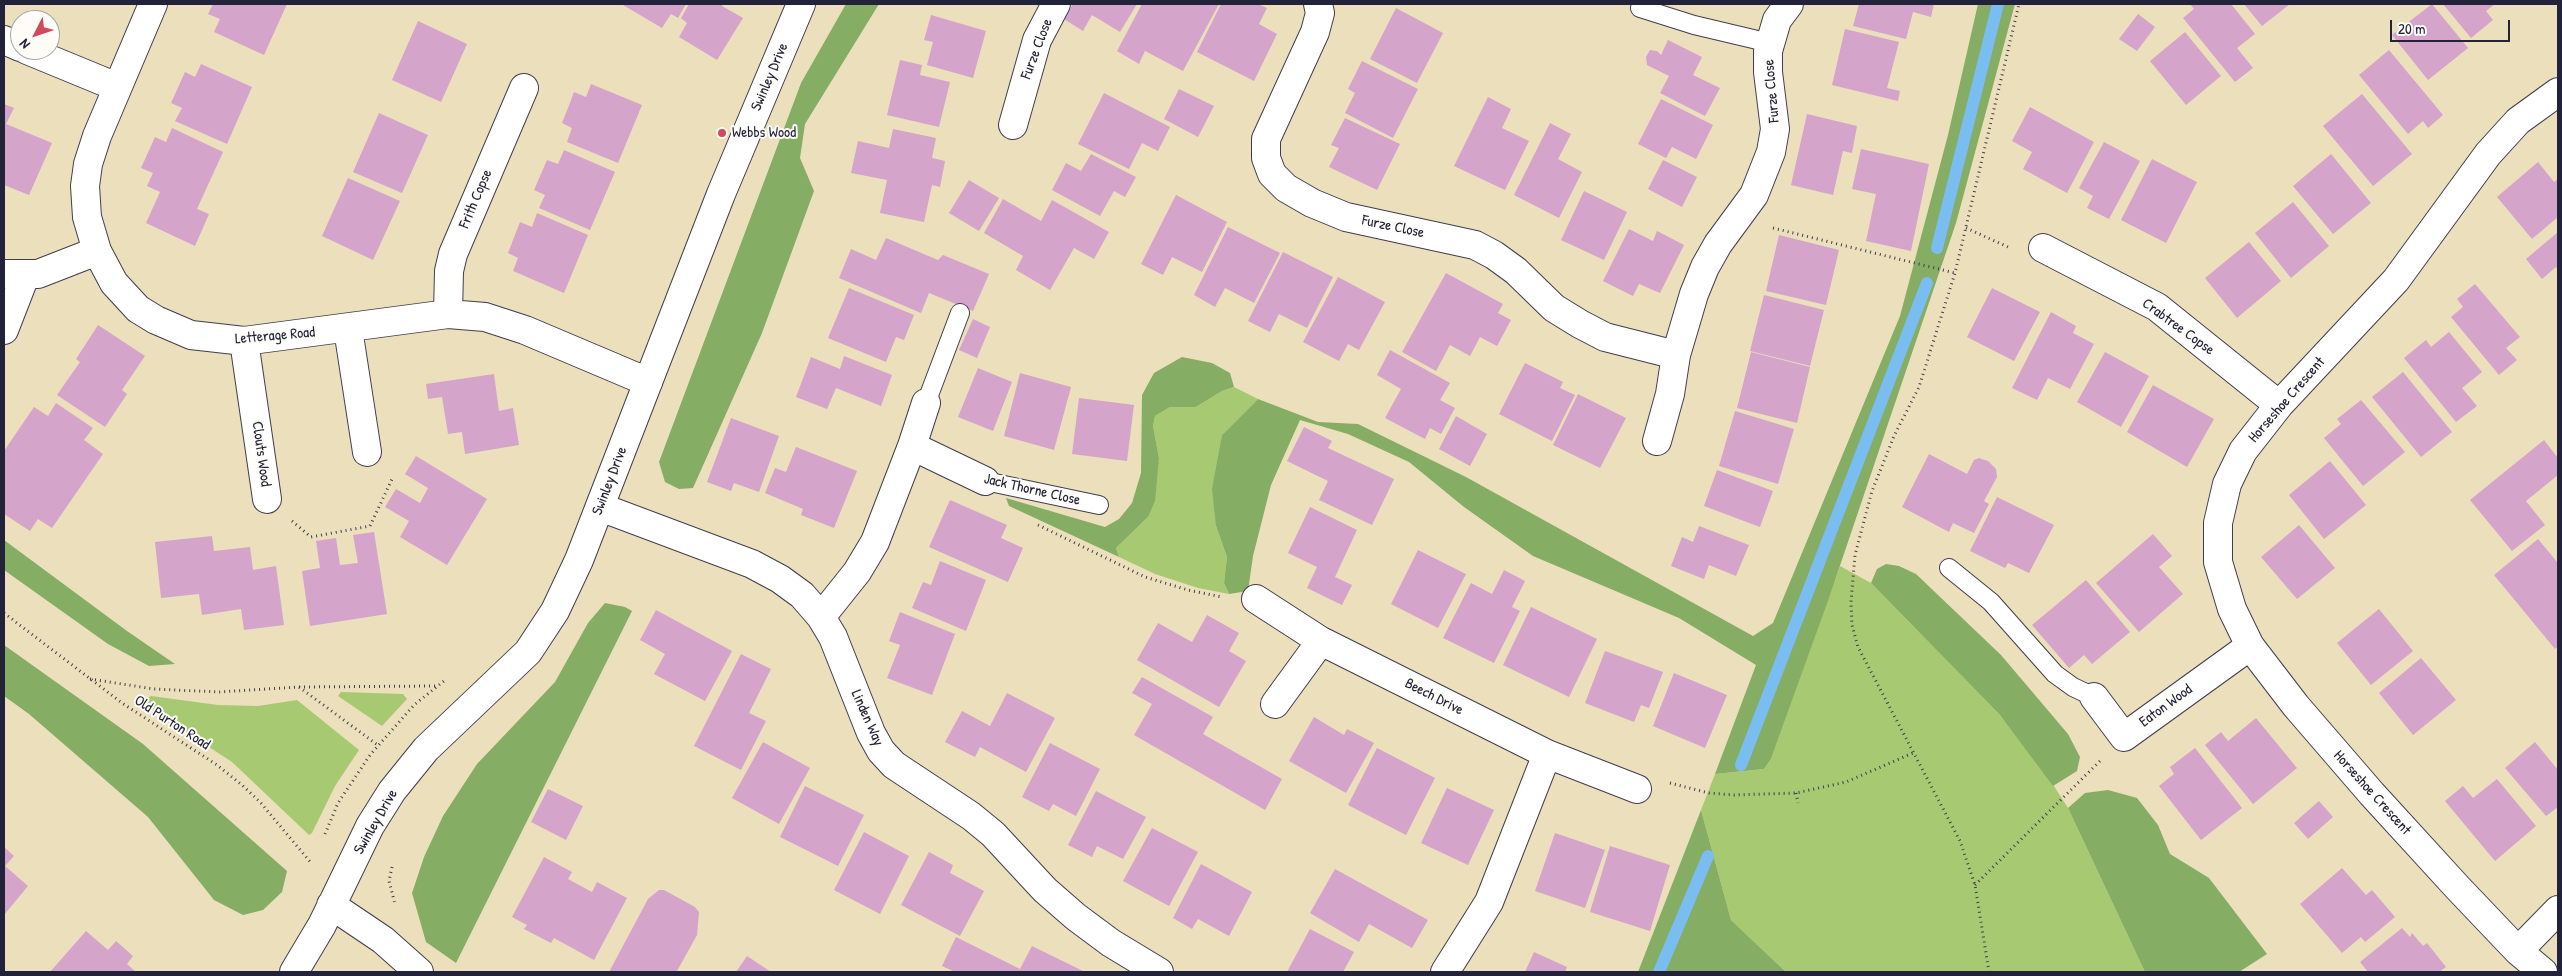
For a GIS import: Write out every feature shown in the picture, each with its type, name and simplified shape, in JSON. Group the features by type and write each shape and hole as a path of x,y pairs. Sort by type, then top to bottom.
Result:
{"street":[{"name":"Letterage Road","path":"153,4 97,136 88,164 85,186 87,217 97,251 114,283 126,297 156,320 191,335 244,341 348,329 448,314 485,317 517,328 648,382"},
{"name":"Swinley Drive","path":"294,972 332,905 370,826 410,769 440,734 528,652 542,633 579,560 721,194 801,4"},
{"name":"Furze Close","path":"1013,125 1037,40 1056,4"},
{"name":"Furze Close","path":"1318,4 1320,13 1315,32 1266,139 1266,158 1272,174 1286,188 1312,203 1346,217 1475,245 1494,255 1516,271 1554,308 1580,324 1605,337 1676,355"},
{"name":"Furze Close","path":"1657,441 1670,394 1676,355 1694,294 1705,267 1718,244 1738,220 1754,195 1771,152 1775,129 1768,72 1770,43 1777,20 1789,4"},
{"path":"51,60 117,87"},
{"name":"Frith Copse","path":"448,314 449,271 453,254 524,88"},
{"name":"Horseshoe Crescent","path":"2543,972 2518,951 2372,794 2296,706 2250,646 2232,609 2218,562 2218,522 2227,484 2244,450 2279,405 2396,280 2488,154 2518,121 2558,92"},
{"name":"Crabtree Copse","path":"2043,248 2157,307 2279,405"},
{"path":"4,330 14,275 54,268 97,251"},
{"path":"348,329 366,452"},
{"name":"Clouts Wood","path":"244,341 267,499"},
{"path":"820,617 857,572 875,542 912,446 926,403"},
{"name":"Jack Thorne Close","path":"912,446 985,481"},
{"name":"Linden Way","path":"600,507 752,564 780,579 802,595 833,637 871,733 881,751 894,765 970,816 993,834 1046,890 1076,917 1150,970"},
{"name":"Beech Drive","path":"1256,599 1321,641 1547,754 1637,789"},
{"path":"1275,704 1321,641"},
{"name":"Eaton Wood","path":"2094,697 2124,737 2250,646"},
{"path":"1445,972 1488,902 1547,754"},
{"path":"332,905 383,940 419,972"},
{"path":"2518,951 2558,910"}],"lane":[{"name":"Furze Close","path":"1640,8 1770,43"},
{"path":"926,403 960,313"},
{"name":"Jack Thorne Close","path":"985,481 1099,505"},
{"path":"1949,568 1991,602 2055,674 2073,687 2094,697"}],"path":[{"path":"1989,972 1975,885 1960,841 1858,647 1852,625 1851,602 1855,555 1880,468 1919,387 1955,273 2019,4"},
{"path":"1738,220 1955,273"},
{"name":"Clouts Wood","path":"267,499 311,537 370,526 397,469 366,452"},
{"path":"1029,520 1145,577 1188,590 1223,597 1256,599"},
{"name":"Old Purton Road","path":"4,613 89,678 150,722 217,765 242,785 260,802 314,866"},
{"path":"89,678 154,689 200,691 299,687 436,686 414,705 378,745"},
{"path":"299,687 410,769"},
{"path":"1975,885 2124,737"},
{"path":"1637,789 1642,774 1709,792 1757,796 1796,793 1846,782 1913,753"},
{"path":"1796,793 1798,803"},
{"path":"383,940 400,916 392,898 389,882 392,863"}],"green space":[{"path":"846,4 879,4 805,124 800,158 814,191 762,333 693,488 679,489 665,482 659,462 801,83"},
{"path":"1978,4 2015,4 1956,223 1829,598 1771,759 1764,769 1715,774 1756,665 1679,618 1533,556 1464,507 1409,462 1348,434 1300,420 1271,485 1253,556 1248,591 1229,594 1224,583 1227,557 1216,526 1212,489 1222,435 1258,399 1318,422 1358,424 1466,477 1753,636 1773,623 1900,316 1948,135"},
{"path":"1182,357 1212,363 1230,373 1234,387 1222,391 1196,407 1170,407 1155,416 1153,426 1159,458 1155,501 1148,517 1116,548 1119,557 1009,506 1006,498 1105,527 1119,519 1132,503 1141,473 1142,395 1154,373"},
{"path":"1234,387 1258,399 1222,435 1216,526 1227,557 1224,583 1229,594 1198,588 1155,574 1119,557 1116,548 1148,517 1159,458 1153,426 1155,416 1170,407 1196,407 1222,391"},
{"path":"4,540 175,664 149,666 108,644 4,570"},
{"path":"1886,564 1899,566 1916,574 2001,655 2068,734 2080,757 2077,771 2053,786 2000,715 1871,583 1877,569"},
{"path":"1840,566 1871,583 2000,715 2045,772 2068,808 2145,972 1786,972 1731,920 1701,810 1715,774 1764,769 1771,759"},
{"path":"605,603 625,607 632,611 456,963 426,942 412,893 424,857 443,816 477,764 555,682 588,623"},
{"path":"4,645 143,744 287,871 282,892 263,910 243,915 214,900 148,817 29,714 4,696"},
{"path":"341,692 403,694 407,699 382,726 338,696"},
{"path":"151,696 218,705 258,706 297,700 359,750 335,786 312,833 309,835 232,762 143,704 144,699"},
{"path":"2108,790 2137,798 2158,825 2170,854 2209,878 2267,954 2239,972 2145,972 2068,808 2085,793"},
{"path":"1701,810 1731,920 1786,972 1638,972"}],"building":[{"path":"213,4 287,4 264,55 214,32 220,19 208,14"},
{"path":"624,4 686,4 678,18 671,14 662,28"},
{"path":"689,4 723,4 722,6 743,18 717,60 679,37 687,23 681,18"},
{"path":"1073,4 1137,4 1120,32 1092,15 1083,31 1064,19"},
{"path":"1142,4 1219,4 1183,71 1145,51 1139,64 1117,51"},
{"path":"1221,4 1258,4 1267,8 1259,24 1277,34 1254,81 1197,52"},
{"path":"1859,4 1934,4 1931,17 1913,12 1906,39 1853,26"},
{"path":"2190,4 2231,4 2255,34 2237,48 2253,68 2235,82 2183,18 2194,9"},
{"path":"2244,4 2290,4 2262,26"},
{"path":"2432,4 2468,48 2428,80 2392,35"},
{"path":"2443,4 2495,4 2486,11 2493,20 2471,38"},
{"path":"1396,8 1443,33 1417,83 1370,59"},
{"path":"2138,14 2155,27 2137,51 2119,39"},
{"path":"931,15 986,31 973,78 927,65 933,42 924,40"},
{"path":"418,21 467,44 441,102 392,80"},
{"path":"1845,29 1899,42 1887,88 1900,91 1898,101 1832,85"},
{"path":"2185,32 2221,76 2186,105 2150,61"},
{"path":"1668,40 1702,57 1693,75 1720,88 1705,116 1660,93 1669,76 1647,65 1646,57 1650,50 1657,51 1661,55"},
{"path":"2389,50 2443,115 2428,128 2423,121 2408,134 2359,75"},
{"path":"900,60 922,65 920,75 950,82 939,127 887,115"},
{"path":"1362,61 1418,89 1393,138 1345,113 1355,93 1348,89"},
{"path":"201,64 252,87 227,144 175,121 182,108 171,103 185,72 195,77"},
{"path":"591,84 642,105 618,163 567,142 572,128 562,123 574,92 586,97"},
{"path":"1179,89 1214,106 1198,137 1164,119"},
{"path":"1104,93 1170,127 1158,151 1142,143 1129,169 1078,144"},
{"path":"2362,94 2412,154 2373,186 2323,126"},
{"path":"1488,97 1511,109 1502,128 1529,141 1505,190 1454,166"},
{"path":"1661,99 1713,125 1696,159 1672,147 1666,158 1638,144"},
{"path":"4,104 14,108 6,124 52,143 29,195 4,185"},
{"path":"2030,107 2094,142 2067,193 2023,169 2032,152 2012,141"},
{"path":"379,113 428,135 402,193 353,172"},
{"path":"1807,114 1857,126 1852,153 1843,151 1833,195 1791,185"},
{"path":"1345,118 1400,144 1377,190 1329,167 1339,148 1331,145"},
{"path":"1550,123 1571,134 1558,159 1582,172 1559,218 1514,195"},
{"path":"172,128 223,152 197,209 209,214 195,246 146,223 160,192 147,186 153,173 141,168 155,137 166,142"},
{"path":"893,129 936,138 932,158 945,161 940,187 932,185 924,222 880,213 887,180 851,173 858,141 889,148"},
{"path":"2104,142 2140,161 2109,219 2087,208 2093,196 2079,188"},
{"path":"1861,149 1929,164 1911,251 1866,241 1876,194 1852,189"},
{"path":"564,150 615,172 590,230 539,208 545,195 534,190 547,160 558,164"},
{"path":"1091,154 1136,177 1125,197 1114,191 1100,216 1052,190 1066,163 1081,171"},
{"path":"2331,154 2371,203 2333,234 2293,186"},
{"path":"2152,159 2197,182 2166,243 2121,220"},
{"path":"1663,160 1697,177 1682,207 1648,189"},
{"path":"2538,162 2554,182 2558,179 2558,217 2532,239 2497,197"},
{"path":"348,178 400,201 373,260 322,236"},
{"path":"969,180 999,198 979,231 949,213"},
{"path":"1584,191 1627,212 1604,260 1561,240"},
{"path":"1176,195 1227,222 1202,272 1172,257 1163,275 1141,264"},
{"path":"1003,199 1041,221 1052,200 1109,232 1094,259 1074,248 1050,290 1016,270 1023,256 984,233"},
{"path":"2293,202 2329,246 2291,278 2255,233"},
{"path":"537,213 588,235 564,293 513,271 518,258 508,253 520,222 532,227"},
{"path":"1228,227 1280,253 1254,303 1225,288 1215,307 1194,295"},
{"path":"1629,229 1653,241 1657,231 1684,245 1660,293 1639,284 1633,296 1603,281"},
{"path":"2558,232 2558,270 2556,267 2542,279 2526,259"},
{"path":"1779,235 1839,250 1826,305 1766,291"},
{"path":"886,238 938,260 943,255 989,274 973,311 929,293 921,313 839,278 851,249 876,260"},
{"path":"2249,242 2281,281 2237,318 2205,278"},
{"path":"1283,252 1333,277 1307,328 1279,314 1270,332 1248,321"},
{"path":"1446,273 1503,304 1498,313 1511,320 1497,346 1480,337 1470,356 1450,345 1436,371 1402,352"},
{"path":"1338,277 1385,302 1359,350 1348,344 1339,361 1303,342"},
{"path":"2475,284 2520,337 2506,348 2517,360 2499,375 2451,317 2463,307 2457,299"},
{"path":"849,288 914,315 904,340 896,337 886,362 828,338"},
{"path":"1992,288 2040,312 2014,361 1967,337"},
{"path":"1764,295 1824,310 1810,366 1750,351"},
{"path":"2051,312 2076,326 2073,333 2094,344 2070,389 2048,378 2037,400 2012,388"},
{"path":"973,319 990,327 977,358 959,350"},
{"path":"98,325 145,356 122,390 127,394 105,427 57,395 80,362 76,359"},
{"path":"2449,332 2482,372 2462,388 2477,406 2456,422 2404,358 2426,340 2431,347"},
{"path":"1390,350 1450,383 1440,400 1455,408 1441,434 1430,428 1425,439 1385,418 1401,389 1377,375"},
{"path":"1751,352 1810,367 1797,423 1737,408"},
{"path":"2105,352 2149,376 2121,427 2077,402"},
{"path":"844,356 892,375 881,406 836,388 827,409 796,397 811,357 840,369"},
{"path":"1525,363 1563,382 1560,388 1575,395 1552,441 1499,414"},
{"path":"978,368 1012,382 993,431 958,417"},
{"path":"2403,372 2452,432 2421,457 2372,397"},
{"path":"1020,373 1071,387 1054,450 1004,436"},
{"path":"494,374 499,411 513,408 519,445 465,454 462,432 448,434 442,397 428,399 426,384"},
{"path":"2153,385 2214,419 2187,467 2127,432"},
{"path":"1578,394 1626,418 1600,468 1553,445"},
{"path":"1079,398 1134,405 1127,461 1072,454"},
{"path":"2361,400 2405,452 2363,486 2324,438 2341,424 2337,419"},
{"path":"56,403 93,428 84,440 103,454 52,528 38,519 30,531 4,514 4,451 34,407 48,416"},
{"path":"1735,411 1794,429 1778,484 1719,466"},
{"path":"1456,416 1487,434 1470,466 1439,449"},
{"path":"731,418 779,436 759,492 734,483 731,491 707,482"},
{"path":"1304,427 1332,441 1328,448 1394,479 1372,525 1319,500 1328,481 1287,461"},
{"path":"2544,440 2558,458 2558,475 2526,501 2545,525 2512,551 2470,500"},
{"path":"796,447 857,471 834,528 801,515 803,509 765,493 775,468 786,472"},
{"path":"1929,454 1967,474 1974,460 1979,458 1988,461 1996,469 1997,477 1984,501 1989,504 1974,533 1953,523 1949,532 1902,507"},
{"path":"416,456 487,499 447,565 400,537 409,521 385,507 396,489 420,503 428,488 405,474"},
{"path":"2330,461 2366,505 2324,539 2289,495"},
{"path":"1717,470 1773,491 1760,527 1704,506"},
{"path":"1997,497 2054,525 2029,573 2008,563 2005,568 1970,551"},
{"path":"950,500 1007,525 1001,538 1023,548 1008,582 929,547"},
{"path":"1310,507 1357,530 1335,577 1352,585 1342,605 1307,588 1317,567 1288,553"},
{"path":"2299,525 2335,568 2297,599 2261,557"},
{"path":"1699,526 1749,545 1736,576 1709,565 1704,579 1671,566 1682,537 1693,542"},
{"path":"374,532 387,614 310,626 302,571 320,568 316,541 336,538 340,565 358,563 353,535"},
{"path":"2153,534 2172,556 2159,567 2183,594 2139,632 2096,583"},
{"path":"212,536 214,551 250,547 253,570 276,566 284,625 244,630 241,609 202,615 199,594 161,598 155,542"},
{"path":"2538,539 2558,563 2558,646 2555,649 2494,575"},
{"path":"1418,550 1466,574 1438,628 1391,604"},
{"path":"940,561 986,580 966,631 912,608 923,582 931,585"},
{"path":"1504,570 1525,581 1512,607 1520,611 1494,663 1443,638 1471,583 1492,594"},
{"path":"2086,580 2130,632 2092,664 2084,655 2069,668 2032,625"},
{"path":"1531,607 1597,639 1569,697 1503,665"},
{"path":"2379,609 2413,651 2371,685 2337,643"},
{"path":"656,610 732,651 705,701 654,674 665,654 640,640"},
{"path":"900,612 955,634 932,695 887,678 900,645 889,641"},
{"path":"1207,615 1239,633 1229,651 1246,661 1219,707 1137,660 1158,623 1192,642"},
{"path":"1605,651 1663,672 1649,708 1641,705 1634,722 1585,703"},
{"path":"741,654 771,669 749,713 766,721 741,770 694,746"},
{"path":"2421,658 2456,700 2413,735 2379,693"},
{"path":"1674,673 1727,695 1705,748 1653,726"},
{"path":"1142,677 1213,717 1203,734 1282,779 1265,810 1134,735 1152,704 1132,693"},
{"path":"1007,693 1055,718 1026,772 980,747 975,757 945,742 962,711 990,726"},
{"path":"1314,717 1344,735 1347,729 1374,743 1346,793 1289,761"},
{"path":"2256,718 2297,768 2253,804 2205,745 2221,732 2228,741"},
{"path":"763,742 810,768 779,824 732,798"},
{"path":"2535,742 2558,770 2558,807 2546,816 2505,768"},
{"path":"1050,743 1100,769 1076,816 1053,804 1049,811 1022,797"},
{"path":"1377,748 1435,778 1406,835 1348,805"},
{"path":"2195,748 2242,808 2201,840 2159,786 2174,774 2170,767"},
{"path":"2497,779 2536,826 2495,861 2445,801 2463,786 2473,798"},
{"path":"805,786 864,815 838,866 780,837"},
{"path":"1447,788 1494,810 1468,865 1421,843"},
{"path":"548,789 583,806 566,840 531,822"},
{"path":"1096,791 1146,817 1123,859 1097,846 1092,857 1068,845"},
{"path":"2319,801 2333,817 2308,839 2294,823"},
{"path":"1152,828 1198,852 1169,906 1123,881"},
{"path":"864,832 909,856 880,914 834,890"},
{"path":"1555,833 1605,850 1585,908 1535,891"},
{"path":"1610,846 1670,865 1650,931 1590,912"},
{"path":"4,847 14,856 5,866 28,886 4,915"},
{"path":"929,852 953,865 950,873 984,891 960,936 901,905"},
{"path":"544,857 572,872 568,879 592,892 597,882 627,898 594,960 554,938 551,943 524,929 527,925 512,917"},
{"path":"1201,864 1252,892 1229,936 1198,919 1192,929 1173,918"},
{"path":"2342,868 2366,895 2372,890 2395,917 2365,942 2361,937 2342,953 2300,904"},
{"path":"1335,869 1428,920 1412,948 1369,924 1359,942 1310,913"},
{"path":"659,890 664,890 695,907 699,912 697,935 677,971 680,972 609,972 648,899"},
{"path":"2402,928 2410,937 2412,933 2423,946 2427,943 2446,967 2439,972 2368,972 2360,962"},
{"path":"1310,929 1354,952 1343,972 1287,972"},
{"path":"86,931 108,950 116,941 133,956 127,964 136,972 50,972"},
{"path":"956,937 1020,969 1032,946 1085,972 955,972 942,966"},
{"path":"1534,952 1567,967 1565,972 1525,972"},
{"path":"747,956 771,972 736,972"}],"waterway":[{"path":"1937,248 1998,4"},
{"path":"1741,765 1927,283"},
{"path":"1659,972 1708,856"}],"place":[{"name":"Webbs Wood","path":"722,133"}]}
